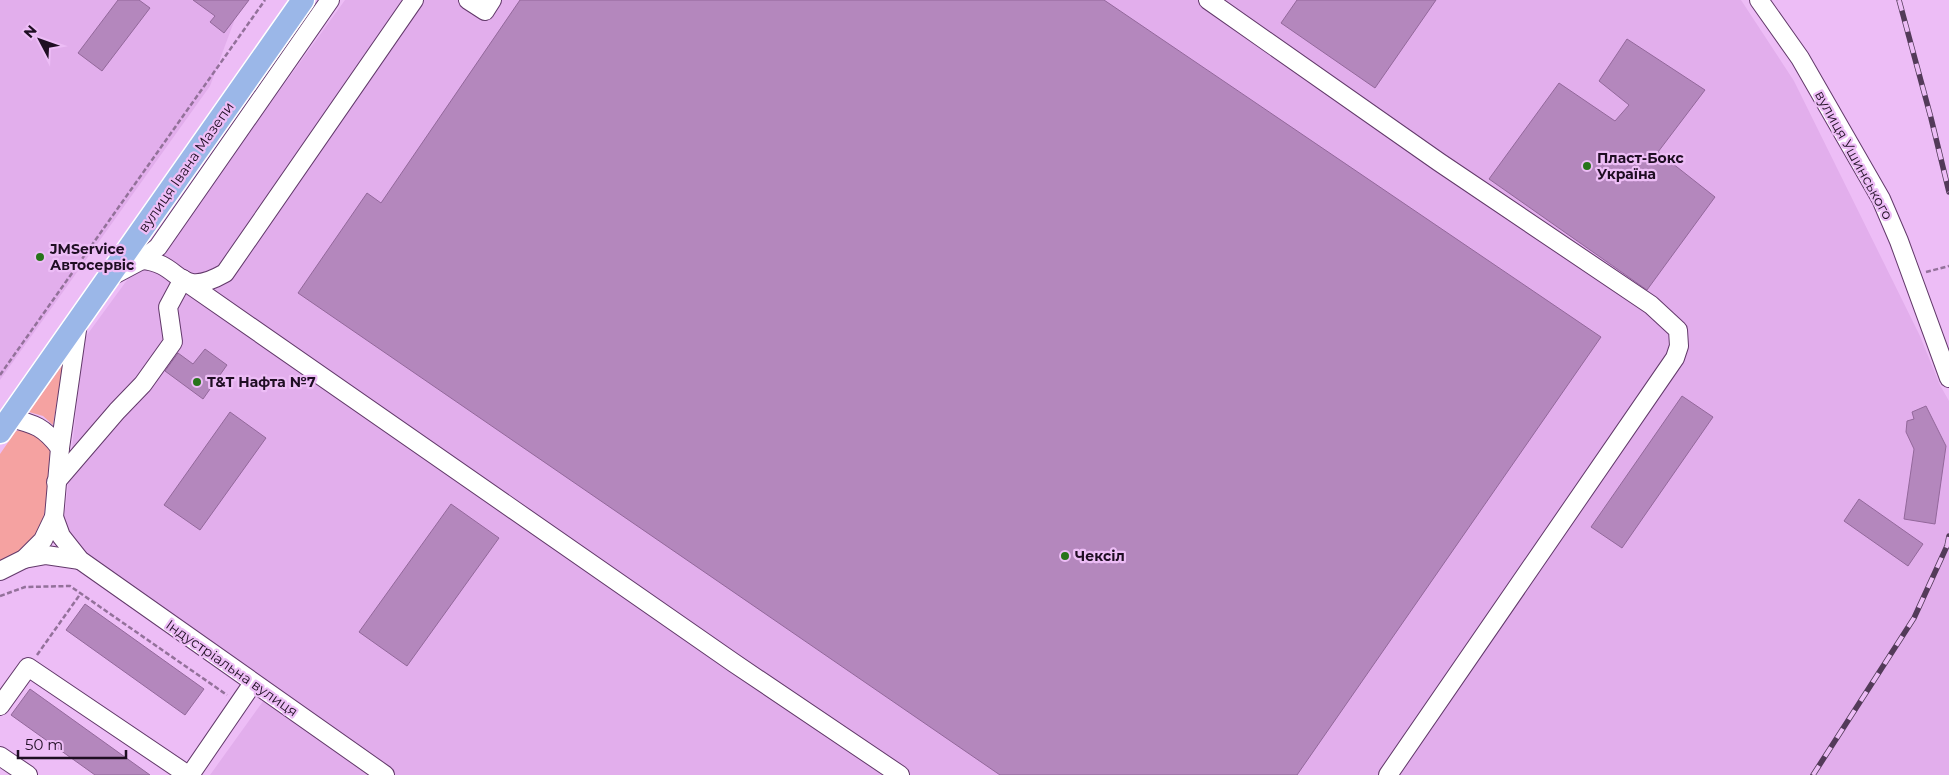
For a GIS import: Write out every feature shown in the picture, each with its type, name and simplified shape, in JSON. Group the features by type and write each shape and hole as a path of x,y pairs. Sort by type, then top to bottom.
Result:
{"main road":[{"name":"вулиця Івана Мазепи","path":"5,425 303,0"}],"street":[{"path":"280,34 289,0"},
{"path":"110,277 142,260 159,255 330,0"},
{"path":"186,282 202,284 225,273 414,0"},
{"path":"468,0 485,11 492,0"},
{"path":"1208,0 1439,162 1651,305 1678,330 1679,346 1675,358 1388,775"},
{"name":"вулиця Ушинського","path":"1759,0 1800,58 1882,199 1949,378"},
{"path":"159,255 186,282 734,663 900,775"},
{"path":"56,482 117,411 143,384 173,342 168,307 186,282"},
{"path":"0,571 24,559 43,540 54,517 60,448 78,321"},
{"path":"5,425 41,427 60,448"},
{"name":"Індустріальна вулиця","path":"54,517 61,536 80,560 385,775"},
{"name":"Індустріальна вулиця","path":"24,559 46,555 80,560"},
{"path":"0,706 28,667 189,775 254,683"},
{"path":"0,756 28,775"}],"path":[{"path":"0,375 265,0"},
{"path":"1912,276 1949,266"},
{"path":"0,596 25,587 70,586 239,704"},
{"path":"28,667 81,593"}],"shaded area":[{"path":"0,0 242,0 210,86 0,380"},
{"path":"345,0 1741,0 1794,81 1920,336 1940,385 1949,401 1949,775 210,775 269,693 80,560 63,530 84,339 130,276 165,249"},
{"path":"63,364 53,425 43,416 29,412"},
{"path":"24,430 42,439 49,448 50,478 46,506 40,530 34,540 0,564 0,454 16,431"}],"building":[{"path":"118,0 139,0 150,8 102,71 78,53"},
{"path":"193,0 249,0 224,33 210,22 215,16"},
{"name":"Чексіл","path":"520,0 1104,0 1601,337 1297,775 1000,775 298,293 367,193 381,203"},
{"path":"1297,0 1436,0 1375,88 1281,23"},
{"name":"Пласт-Бокс Україна","path":"1627,39 1705,90 1658,152 1715,197 1647,290 1489,179 1559,83 1615,121 1629,105 1599,81"},
{"name":"Т&Т Нафта №7","path":"205,349 227,365 203,399 165,371 178,353 193,364"},
{"path":"1682,396 1713,417 1622,548 1591,527"},
{"path":"1926,406 1946,446 1935,524 1904,519 1914,449 1906,432 1907,421 1914,419 1912,412"},
{"path":"230,412 266,438 200,530 164,505"},
{"path":"1859,499 1923,544 1908,566 1844,521"},
{"path":"451,504 499,538 407,666 359,632"},
{"path":"85,604 204,689 185,715 66,630"},
{"path":"30,689 150,775 95,775 11,715"}],"railway":[{"path":"1899,0 1949,192"},
{"path":"1813,775 1914,618 1947,546 1949,536"}],"place":[{"name":"Пласт-Бокс Україна","path":"1587,166"},
{"name":"JMService Автосервіс","path":"40,257"},
{"name":"Т&Т Нафта №7","path":"197,382"},
{"name":"Чексіл","path":"1065,556"}]}
